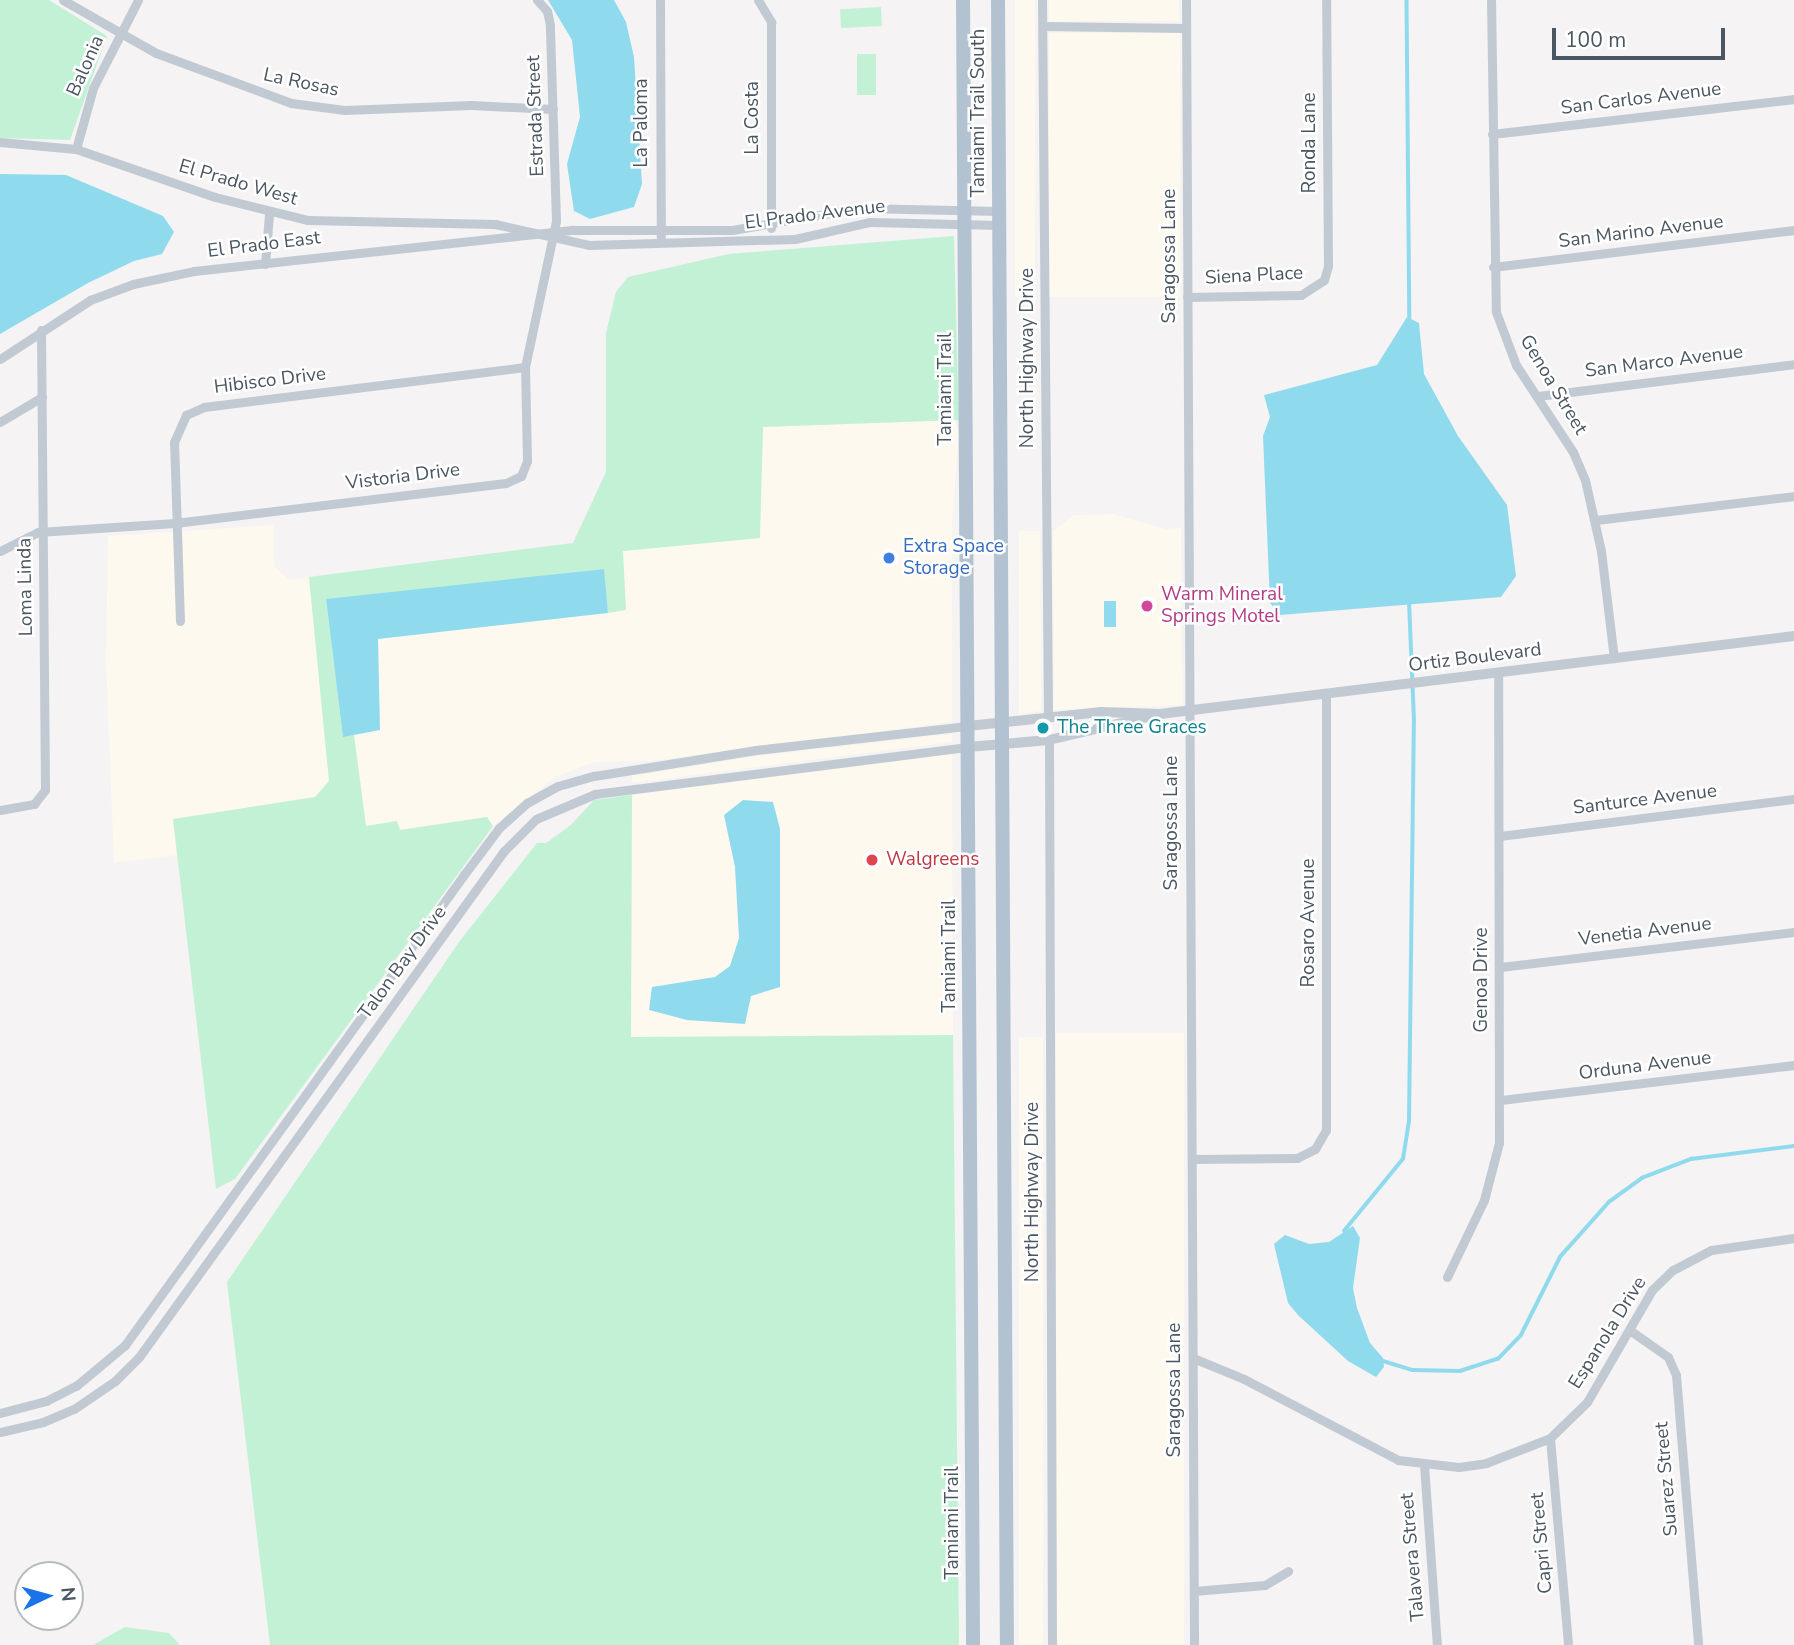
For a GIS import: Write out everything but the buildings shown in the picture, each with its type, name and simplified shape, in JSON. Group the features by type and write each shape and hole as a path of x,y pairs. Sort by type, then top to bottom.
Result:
{"main road":[{"name":"Tamiami Trail South","path":"963,0 965,217"},
{"name":"Tamiami Trail South","path":"998,0 999,218"},
{"name":"Tamiami Trail","path":"965,217 973,1645"},
{"path":"999,218 1007,1645"}],"street":[{"name":"La Rosas","path":"63,0 119,34 211,76 311,107 553,109"},
{"name":"Balonia","path":"76,149 93,88 138,0"},
{"name":"Estrada Street","path":"537,0 549,16 554,235"},
{"name":"La Paloma","path":"660,0 661,246"},
{"name":"La Costa","path":"758,0 769,13 771,28 771,240"},
{"name":"North Highway Drive","path":"1042,0 1048,716"},
{"name":"Saragossa Lane","path":"1186,0 1194,1645"},
{"name":"Ronda Lane","path":"1320,285 1328,266 1326,0"},
{"name":"Genoa Street","path":"1490,0 1493,267 1503,336 1573,452 1596,520 1614,658"},
{"path":"1043,26 1186,29"},
{"name":"San Carlos Avenue","path":"1492,134 1794,99"},
{"name":"El Prado West","path":"0,142 76,149 270,214 339,223 495,224 554,235"},
{"name":"El Prado East","path":"0,359 90,300 133,284 265,264 554,235 574,230 661,233 771,225 850,209 965,217"},
{"path":"850,209 853,223"},
{"path":"265,264 270,214"},
{"path":"965,217 999,218"},
{"name":"El Prado Avenue","path":"554,235 589,245 661,246 806,237 853,223 965,217 999,218"},
{"name":"San Marino Avenue","path":"1493,267 1794,230"},
{"name":"Vistoria Drive","path":"43,531 175,523 516,480 527,465 525,367 554,235"},
{"name":"Siena Place","path":"1187,297 1301,295 1320,285"},
{"name":"Loma Linda","path":"0,810 34,804 45,790 41,330"},
{"name":"San Marco Avenue","path":"1538,396 1794,364"},
{"name":"Hibisco Drive","path":"180,621 175,523 175,435 179,423 192,411 525,367"},
{"path":"0,422 42,397"},
{"path":"1596,520 1794,496"},
{"path":"0,551 43,531"},
{"name":"Ortiz Boulevard","path":"968,747 1049,740 1160,714 1189,710 1794,636"},
{"name":"Genoa Drive","path":"1447,1277 1493,1171 1501,1100 1498,672"},
{"name":"Rosaro Avenue","path":"1192,1159 1293,1159 1315,1149 1327,1120 1326,694"},
{"name":"Ortiz Boulevard","path":"968,726 1048,716 1160,714"},
{"name":"Talon Bay Drive","path":"0,1413 46,1401 76,1386 125,1345 463,876 499,828 527,803 558,786 594,776 756,750 968,726"},
{"name":"North Highway Drive","path":"1049,740 1052,1645"},
{"name":"Talon Bay Drive","path":"0,1432 43,1422 74,1409 116,1381 139,1357 504,851 536,819 595,794 968,747"},
{"name":"Santurce Avenue","path":"1500,836 1794,800"},
{"name":"Venetia Avenue","path":"1500,967 1794,932"},
{"name":"Orduna Avenue","path":"1501,1100 1794,1065"},
{"name":"Espanola Drive","path":"1193,1358 1244,1379 1373,1450 1424,1465 1486,1463 1550,1438 1587,1402 1631,1331 1652,1290 1683,1263 1726,1246 1794,1238"},
{"name":"Suarez Street","path":"1631,1331 1668,1357 1676,1375 1698,1645"},
{"name":"Capri Street","path":"1550,1438 1568,1645"},
{"name":"Talavera Street","path":"1424,1465 1437,1645"},
{"path":"1195,1591 1265,1585 1288,1571"}],"shaded area":[{"path":"1015,0 1035,0 1035,297 1015,297"},
{"path":"1049,0 1179,0 1179,21 1049,21"},
{"path":"1049,33 1180,33 1180,297 1049,297"},
{"path":"955,420 959,432 952,524 952,722 651,761 595,762 555,777 493,826 487,817 400,830 396,821 366,826 354,735 380,730 377,639 626,610 622,551 759,538 763,427"},
{"name":"Warm Mineral Springs Motel","path":"1114,514 1165,529 1181,528 1182,705 1054,710 1053,531 1074,515"},
{"path":"274,525 274,566 289,580 309,577 329,781 315,797 173,819 177,855 114,863 106,662 108,536"},
{"path":"1019,531 1040,531 1041,711 1019,714"},
{"path":"952,734 952,742 632,783 632,776 757,756"},
{"path":"952,754 953,1035 631,1037 632,795","holes":["724,815 780,987 751,996 652,987 715,977 730,966 739,938 735,867"]},
{"path":"1056,1033 1184,1033 1184,1645 1056,1645"},
{"path":"1019,1037 1043,1037 1043,1645 1019,1645"}],"green space":[{"path":"0,0 49,0 107,36 70,140 0,138"},
{"path":"881,7 882,26 841,28 840,9"},
{"path":"857,54 876,54 876,95 857,95"},
{"path":"954,236 959,420 763,427 760,538 623,551 626,610 608,613 603,569 326,600 343,736 354,735 366,826 397,821 400,830 487,817 493,826 235,1179 216,1189 173,819 315,797 329,781 309,577 573,543 606,472 606,333 616,292 628,277 729,254"},
{"path":"632,795 631,1037 953,1035 959,1645 270,1645 227,1282 459,942 537,843 546,843 571,825 594,800"},
{"path":"125,1627 169,1633 180,1645 93,1645"}],"water":[{"path":"548,0 614,0 626,22 634,57 642,184 634,207 590,219 574,211 567,164 580,117 572,40"},
{"path":"0,174 66,175 163,216 174,232 162,254 134,261 88,283 0,334"},
{"path":"1407,317 1419,323 1424,374 1458,436 1507,505 1516,576 1501,597 1280,615 1270,603 1263,436 1270,417 1264,395 1377,365"},
{"path":"604,569 608,613 378,639 380,730 343,737 326,599"},
{"path":"1104,601 1116,601 1116,627 1104,627"},
{"path":"743,800 773,802 780,829 780,987 751,996 745,1024 687,1020 649,1010 652,987 715,977 730,966 739,938 735,867 724,815"},
{"path":"1353,1226 1360,1238 1353,1288 1357,1308 1370,1343 1383,1358 1384,1367 1376,1377 1348,1361 1288,1303 1274,1244 1285,1235 1309,1244 1329,1242"}],"waterway":[{"path":"1407,0 1410,322"},
{"path":"1344,1231 1403,1159 1409,1121 1414,721 1409,602"},
{"path":"1380,1360 1413,1370 1460,1371 1498,1359 1521,1335 1560,1257 1609,1202 1642,1178 1691,1159 1794,1146"}],"place":[{"name":"Extra Space Storage","path":"889,558"},
{"name":"Warm Mineral Springs Motel","path":"1147,606"},
{"name":"The Three Graces","path":"1043,728"},
{"name":"Walgreens","path":"872,860"}]}
